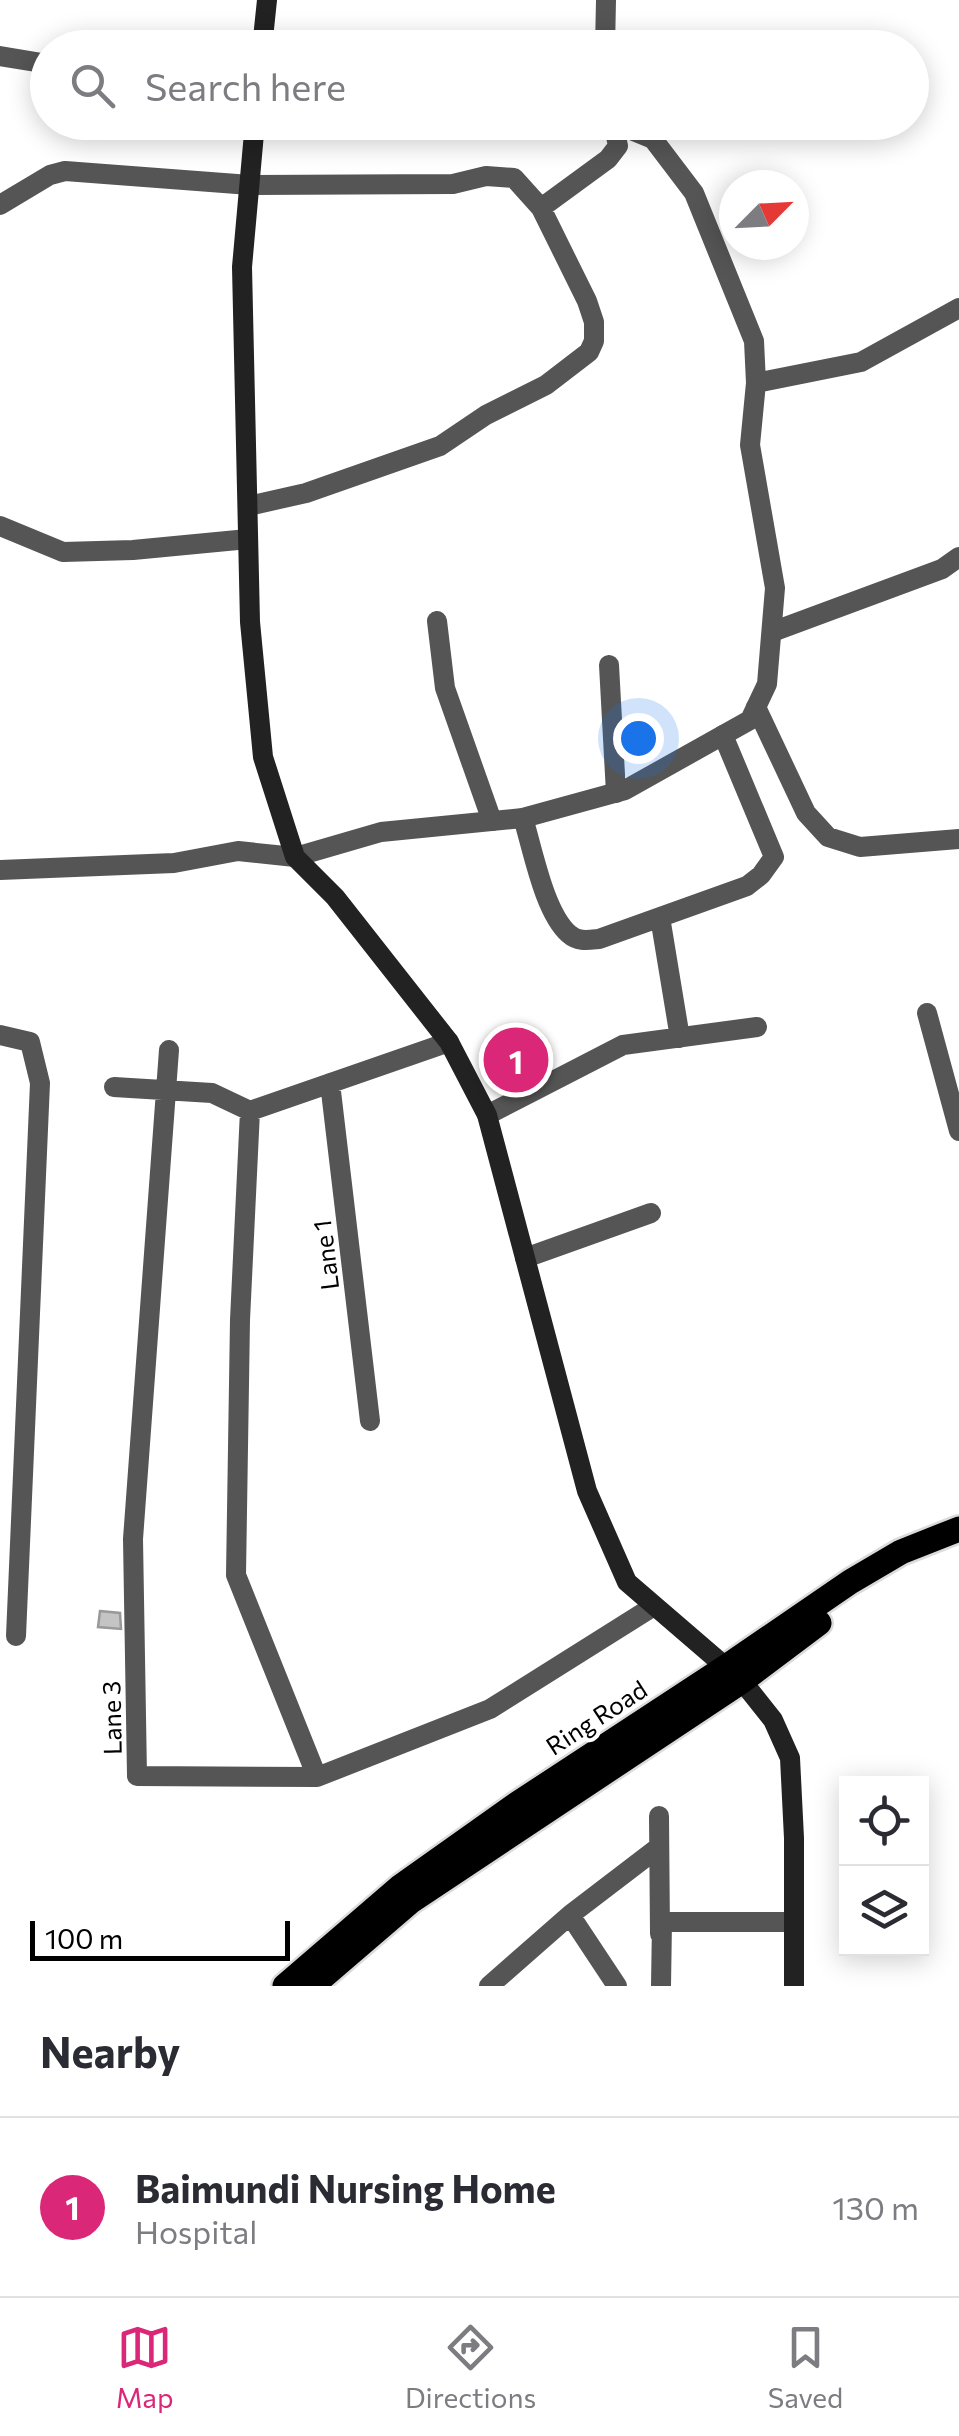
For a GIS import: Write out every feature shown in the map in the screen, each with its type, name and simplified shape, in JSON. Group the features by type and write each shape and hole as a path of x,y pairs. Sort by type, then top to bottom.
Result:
{"main road":[{"path":"264,30 267,0"},
{"path":"254,140 242,268 250,622 263,757 295,858 335,897 449,1042 487,1114 587,1491 627,1582 734,1674 773,1720 790,1758 794,1986"},
{"name":"Ring Road","path":"734,1674 850,1582 900,1552 959,1529"},
{"name":"Ring Road","path":"286,1986 400,1887 517,1804 734,1674 856,1594 914,1563 959,1547"},
{"path":"312,1986 411,1901 734,1674"}],"street":[{"path":"605,30 606,0"},
{"path":"0,56 30,61"},
{"path":"542,208 608,160 618,146 617,140"},
{"path":"0,870 174,864 238,851 295,858 381,832 523,818 616,793 750,720 767,684 776,588 750,445 756,383 754,341 694,193 654,140"},
{"path":"0,204 50,175 65,171 250,185 453,184 486,176 514,178 542,208 588,301 594,322 594,341 588,352 546,385 486,416 440,446 306,493 248,506"},
{"path":"756,383 862,362 959,308"},
{"path":"0,526 63,552 248,539"},
{"path":"772,632 942,569 959,558"},
{"path":"437,622 446,688 492,822"},
{"path":"608,665 616,793"},
{"path":"756,707 806,814 828,837 860,848 959,838"},
{"path":"523,818 547,898 567,933 580,941 599,939 747,886 774,857 723,735"},
{"path":"660,917 680,1038"},
{"path":"928,1014 959,1131"},
{"path":"487,1114 623,1045 756,1028"},
{"path":"0,1035 30,1042 40,1082 16,1636"},
{"path":"114,1087 212,1093 250,1111 449,1042"},
{"path":"167,1090 169,1050"},
{"name":"Lane 1","path":"330,1083 370,1421"},
{"name":"Lane 3","path":"167,1090 133,1539 137,1776 317,1777"},
{"path":"250,1111 240,1320 236,1575 317,1777 490,1709 654,1606"},
{"path":"525,1258 650,1213"},
{"path":"659,1816 660,1986"},
{"path":"490,1986 570,1915 659,1848"},
{"path":"570,1915 617,1986"},
{"path":"660,1986 662,1922 794,1922"}],"building":[{"path":"100,1611 120,1613 121,1629 98,1627"}],"place":[{"name":"Baimundi Nursing Home","path":"516,1060"}]}
